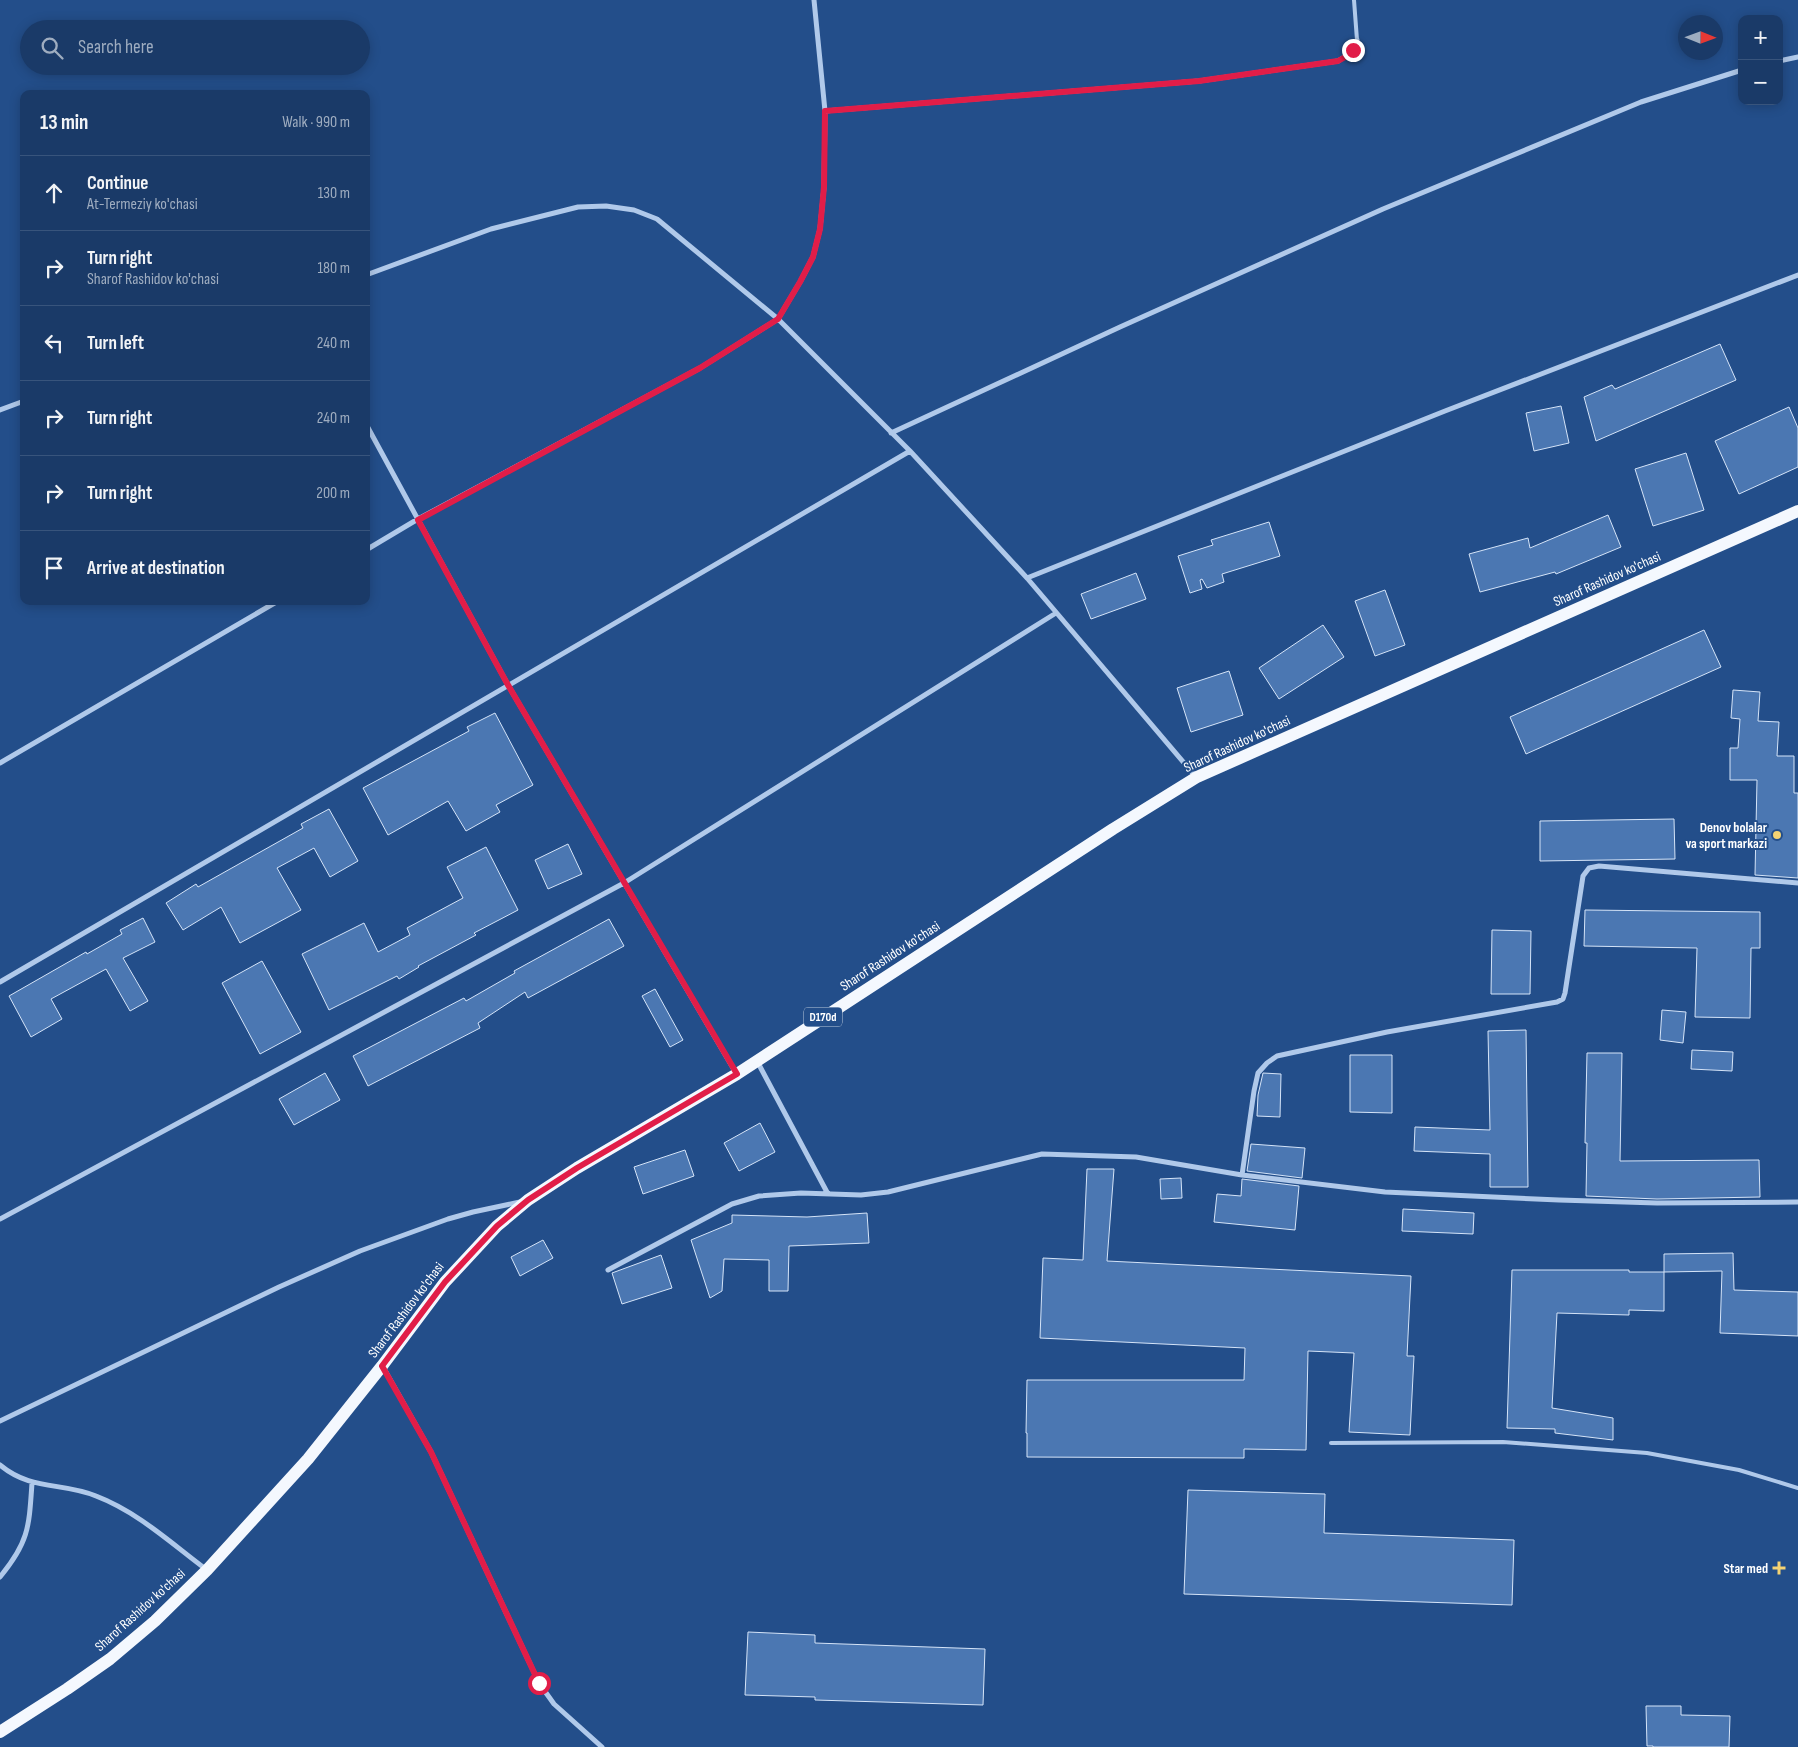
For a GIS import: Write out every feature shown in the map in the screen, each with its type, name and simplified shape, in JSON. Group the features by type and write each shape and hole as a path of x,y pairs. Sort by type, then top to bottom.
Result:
{"main road":[{"name":"Sharof Rashidov ko'chasi","path":"0,1732 110,1659 155,1621 207,1570 308,1460 445,1282 497,1226 528,1200 577,1168 737,1074 1113,829 1197,777 1798,511"}],"street":[{"path":"370,548 700,368 778,319 813,257 820,229 824,187 825,111 814,0"},
{"path":"825,111 1199,81 1338,61 1353,50 1357,40"},
{"path":"1783,61 1798,57"},
{"path":"891,433 1120,327 1383,209 1641,102 1738,71"},
{"path":"370,274 490,229 578,207 606,206 634,210 657,219 778,319 910,451 1027,578 1197,777"},
{"path":"1027,578 1445,411 1798,276"},
{"path":"0,410 20,402"},
{"path":"370,431 508,685 737,1074"},
{"path":"0,982 910,451"},
{"path":"0,763 271,605"},
{"path":"0,1219 624,883 1056,613"},
{"path":"1242,1175 1258,1073 1266,1063 1277,1056 1387,1032 1557,1002 1563,999 1583,876 1589,868 1599,866 1798,883"},
{"path":"757,1060 828,1194"},
{"path":"608,1270 732,1204 759,1196 801,1193 861,1195 888,1192 1042,1154 1136,1157 1242,1175 1404,1192 1657,1203 1798,1202"},
{"path":"0,1421 278,1287 360,1250 465,1214 528,1200"},
{"path":"382,1366 431,1452 539,1683 554,1704 602,1747"},
{"path":"0,1466 9,1473 32,1483 80,1491 112,1503 157,1532 207,1570"},
{"path":"0,1577 16,1557 27,1533 32,1483"}],"lane":[{"path":"1354,0 1357,40"},
{"path":"1331,1443 1503,1442 1647,1453 1739,1470 1798,1488"}],"building":[{"path":"1720,344 1736,380 1596,441 1584,397 1612,385 1615,389"},
{"path":"1561,406 1569,443 1534,451 1526,413"},
{"path":"1789,407 1798,428 1798,467 1739,494 1715,441"},
{"path":"1686,453 1704,510 1653,526 1635,469"},
{"path":"1608,515 1621,547 1556,574 1555,572 1480,592 1469,554 1528,538 1530,548"},
{"path":"1269,522 1280,556 1222,574 1224,582 1207,588 1202,579 1200,580 1202,589 1190,593 1178,556 1213,545 1211,540"},
{"path":"1136,573 1146,599 1091,619 1081,594"},
{"path":"1385,590 1405,645 1375,656 1355,601"},
{"path":"1323,625 1344,657 1279,699 1259,668"},
{"path":"1704,630 1721,667 1526,754 1510,717"},
{"path":"1229,671 1243,715 1191,732 1177,688"},
{"path":"1733,690 1760,692 1758,721 1779,722 1777,756 1794,756 1794,793 1798,793 1798,878 1755,875 1757,780 1730,780 1730,748 1738,748 1740,719 1731,718"},
{"path":"495,713 533,785 496,805 500,812 466,831 448,801 388,835 363,788 469,731 467,727"},
{"path":"329,809 358,861 330,877 314,848 277,868 301,910 240,943 221,907 183,930 166,903 196,884 198,887 303,828 301,824"},
{"path":"1674,819 1675,859 1540,861 1540,821"},
{"path":"568,844 582,874 548,889 535,860"},
{"path":"486,847 518,910 474,933 476,935 418,966 399,979 397,976 329,1010 302,954 364,923 378,952 410,935 407,928 463,898 447,867"},
{"path":"1585,910 1760,912 1760,948 1751,948 1750,1018 1695,1017 1697,948 1584,946"},
{"path":"143,918 155,942 123,958 148,1001 130,1011 106,969 51,999 62,1019 31,1037 9,996 86,952 87,954 122,934 120,930"},
{"path":"609,919 624,946 528,998 525,992 478,1023 480,1028 368,1086 353,1056 464,998 466,1001 515,973 514,971"},
{"path":"1492,930 1531,931 1530,994 1491,994"},
{"path":"262,961 301,1032 260,1054 222,983"},
{"path":"655,989 683,1040 670,1047 642,996"},
{"path":"1662,1010 1686,1012 1683,1043 1660,1040"},
{"path":"1526,1030 1528,1187 1490,1187 1490,1154 1414,1151 1415,1127 1490,1130 1488,1031"},
{"path":"1692,1050 1733,1052 1732,1071 1691,1069"},
{"path":"1587,1053 1622,1053 1620,1161 1759,1160 1760,1197 1657,1199 1586,1196"},
{"path":"1350,1055 1392,1055 1392,1113 1350,1112"},
{"path":"325,1073 340,1100 294,1125 279,1099"},
{"path":"1263,1073 1281,1074 1280,1117 1257,1116 1258,1095"},
{"path":"760,1123 775,1152 739,1171 724,1143"},
{"path":"1251,1144 1305,1148 1302,1178 1247,1171"},
{"path":"685,1150 694,1176 643,1194 634,1167"},
{"path":"1087,1169 1114,1169 1107,1261 1411,1276 1407,1356 1414,1356 1410,1435 1349,1432 1354,1353 1308,1351 1306,1450 1244,1449 1244,1458 1027,1457 1027,1380 1244,1380 1245,1348 1040,1338 1043,1258 1083,1260"},
{"path":"1181,1178 1182,1198 1161,1199 1160,1179"},
{"path":"1242,1179 1299,1186 1295,1230 1214,1222 1217,1194 1241,1196"},
{"path":"1403,1209 1474,1213 1473,1234 1402,1231"},
{"path":"867,1213 869,1243 789,1246 788,1291 769,1291 769,1260 724,1259 722,1291 710,1298 691,1240 732,1223 732,1215 807,1217"},
{"path":"543,1240 553,1258 520,1276 511,1257"},
{"path":"1733,1253 1734,1290 1798,1292 1798,1336 1720,1333 1722,1271 1664,1272 1664,1254"},
{"path":"661,1255 672,1288 622,1304 612,1273"},
{"path":"1512,1270 1629,1270 1629,1272 1664,1272 1664,1311 1629,1310 1629,1315 1557,1313 1552,1408 1613,1418 1613,1440 1555,1433 1555,1429 1507,1428"},
{"path":"1188,1490 1325,1494 1324,1533 1514,1540 1512,1605 1184,1594"},
{"path":"748,1632 815,1635 815,1643 985,1649 983,1705 815,1700 815,1697 745,1695"},
{"path":"1646,1706 1681,1706 1681,1715 1730,1716 1729,1747 1647,1746"}],"place":[{"name":"Denov bolalar va sport markazi","path":"1777,835"},
{"name":"Star med","path":"1779,1568"}],"route":[{"path":"539,1683 431,1452 382,1366 445,1282 497,1226 528,1200 577,1168 737,1074 508,685 418,520 700,368 778,319 813,257 820,229 824,187 825,111 1199,81 1338,61 1353,50"}]}
